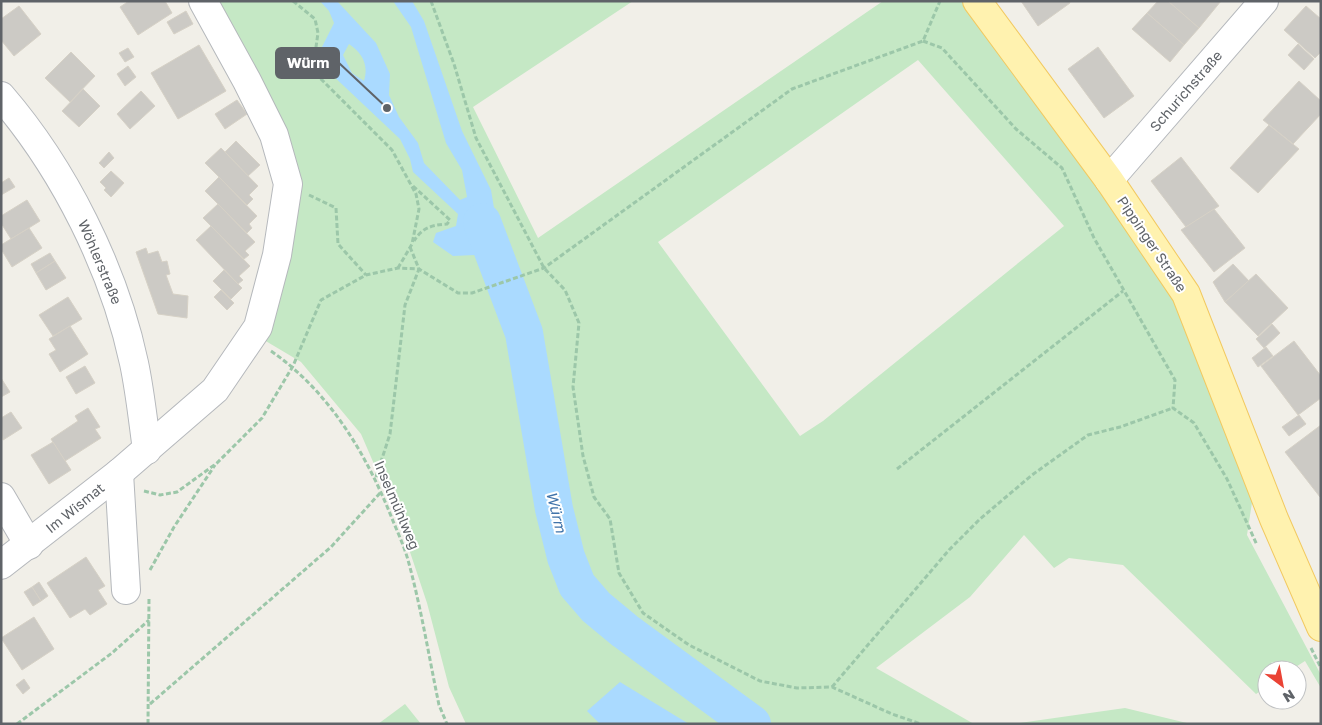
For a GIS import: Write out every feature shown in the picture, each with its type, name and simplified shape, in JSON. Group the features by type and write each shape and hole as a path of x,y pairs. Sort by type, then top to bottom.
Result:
{"main road":[{"name":"Pippinger Straße","path":"978,1 1109,180 1186,294 1274,519 1314,635"}],"street":[{"path":"203,1 274,135 288,184"},
{"name":"Schurichstraße","path":"1109,180 1264,1"},
{"name":"Wöhlerstraße","path":"1,96 18,116 73,201 114,291 134,363 147,450"},
{"name":"Im Wismat","path":"1,565 119,473 215,390 258,326 277,256 288,184"},
{"path":"119,473 126,590"},
{"path":"1,497 29,544"}],"path":[{"path":"294,1 315,19 318,33 314,61 320,78 392,150 412,186 419,209 411,245 419,269 405,304 390,434 375,478"},
{"path":"430,1 454,64 476,138 544,268 565,290 579,323 574,387 583,456 594,497 610,519 620,573 643,613 689,645 760,681 798,688 832,687 892,714 921,724"},
{"path":"923,41 940,1"},
{"path":"144,491 160,495 177,492 217,463 262,418 293,366 321,300 366,275 398,268 419,269 458,293 472,293 544,268 792,89 923,41 942,48 1016,129 1062,168 1094,238 1175,380 1174,408"},
{"path":"288,184 336,208 338,244 366,275"},
{"path":"398,268 419,233 428,226 447,224 450,220 449,217 412,186"},
{"path":"896,469 1123,291"},
{"name":"Inselmühlweg","path":"252,337 293,366 339,419 358,445 375,478 408,558 439,705 447,724"},
{"path":"832,687 949,550 980,519 1032,475 1088,435 1120,427 1174,408"},
{"path":"1174,408 1194,423 1227,479 1258,547"},
{"path":"149,572 174,527 217,463"},
{"path":"150,704 331,547 381,492"},
{"path":"17,724 112,653 150,620"},
{"path":"1314,635 1321,668"}],"green space":[{"path":"215,1 633,1 473,107 538,238 883,1 965,1 1164,275 1253,496 1247,535 1321,675 1321,688 1307,664 1307,660 1257,660 1256,694 1123,565 1069,558 1054,568 1024,535 970,597 876,668 974,724 466,724 449,687 427,603 403,531 361,434 301,362 264,340 293,178","holes":["918,60 1064,226 823,421 800,436 658,242"]},
{"path":"405,704 421,724 378,724"},
{"path":"1125,708 1191,724 1012,724"}],"water":[{"path":"320,1 337,1 376,43 390,74 389,95 399,117 418,143 424,163 460,200 467,197 462,170 446,143 411,27 393,1 412,1 424,21 462,131 491,190 497,226 513,267 487,274 475,255 453,256 433,242 436,233 456,226 458,214 413,172 410,159 400,139 328,71 319,53 334,23 329,11","holes":["349,44 361,55 365,64 364,81 352,73 343,55"]},
{"path":"620,682 689,724 600,724 587,711"}],"building":[{"path":"129,1 165,1 172,13 138,35 120,7"},
{"path":"1021,1 1069,1 1070,3 1038,26"},
{"path":"1158,1 1168,1 1199,28 1184,45 1147,13"},
{"path":"1168,1 1221,1 1199,28"},
{"path":"19,6 41,34 14,56 1,40 1,19"},
{"path":"1306,6 1321,19 1321,52 1315,58 1284,30"},
{"path":"186,11 193,24 174,34 167,22"},
{"path":"1147,13 1184,45 1170,62 1132,29"},
{"path":"1298,44 1314,59 1304,70 1288,55"},
{"path":"199,45 226,91 178,119 151,73"},
{"path":"1098,47 1134,96 1104,118 1068,69"},
{"path":"128,48 134,57 125,62 119,53"},
{"path":"71,52 95,76 70,102 45,78"},
{"path":"128,66 136,77 125,86 117,74"},
{"path":"1299,81 1321,101 1321,114 1293,144 1263,120"},
{"path":"83,89 100,106 79,127 62,111"},
{"path":"141,91 155,106 130,129 117,114"},
{"path":"237,100 247,114 225,129 215,114"},
{"path":"1269,125 1299,149 1258,193 1230,168"},
{"path":"236,141 260,165 248,176 225,152"},
{"path":"221,148 258,186 249,195 253,199 247,205 205,163"},
{"path":"109,152 114,158 104,168 99,163"},
{"path":"1181,157 1219,206 1186,227 1151,181"},
{"path":"111,171 124,183 111,197 104,190 106,188 100,182"},
{"path":"219,177 257,216 249,224 252,228 247,233 205,191"},
{"path":"9,178 15,187 1,195 1,183"},
{"path":"27,200 40,221 11,239 1,223 1,216"},
{"path":"218,204 255,242 245,251 249,255 244,259 203,218"},
{"path":"1214,209 1245,248 1214,272 1181,230"},
{"path":"211,226 250,266 239,276 243,280 238,284 196,240"},
{"path":"29,228 42,248 12,267 1,249 1,245"},
{"path":"146,248 148,254 158,251 162,262 167,261 170,274 166,275 173,294 188,296 187,318 158,314 136,252"},
{"path":"50,253 55,261 36,273 31,264"},
{"path":"55,261 66,278 46,290 36,273"},
{"path":"1233,264 1249,281 1225,302 1213,282"},
{"path":"224,270 242,288 231,299 213,281"},
{"path":"1256,274 1288,308 1258,336 1225,302"},
{"path":"221,290 234,303 227,310 214,297"},
{"path":"68,297 82,319 53,336 39,315"},
{"path":"1272,324 1280,333 1264,348 1256,339"},
{"path":"70,326 88,354 60,372 49,354 56,350 49,339"},
{"path":"1294,341 1321,376 1321,398 1298,415 1261,366"},
{"path":"1266,347 1273,356 1258,367 1252,358"},
{"path":"85,366 95,383 76,394 66,377"},
{"path":"1,378 10,392 1,397"},
{"path":"88,408 100,427 95,429 101,438 65,461 51,439 78,421 75,416"},
{"path":"11,412 22,428 3,440 1,418"},
{"path":"1299,415 1306,424 1289,436 1282,427"},
{"path":"1321,425 1321,497 1320,497 1285,452"},
{"path":"53,442 71,470 49,484 31,455"},
{"path":"86,557 105,586 98,590 107,604 90,615 85,609 70,618 47,583"},
{"path":"39,582 48,596 41,601 32,587"},
{"path":"32,587 41,601 33,606 24,592"},
{"path":"34,617 54,649 22,670 1,638"},
{"path":"24,679 30,688 23,694 16,685"}],"waterway":[{"name":"Würm","path":"482,222 524,333 554,509 566,557 577,585 596,607 625,631 752,724"}],"place":[{"name":"Würm","path":"387,108"}]}
